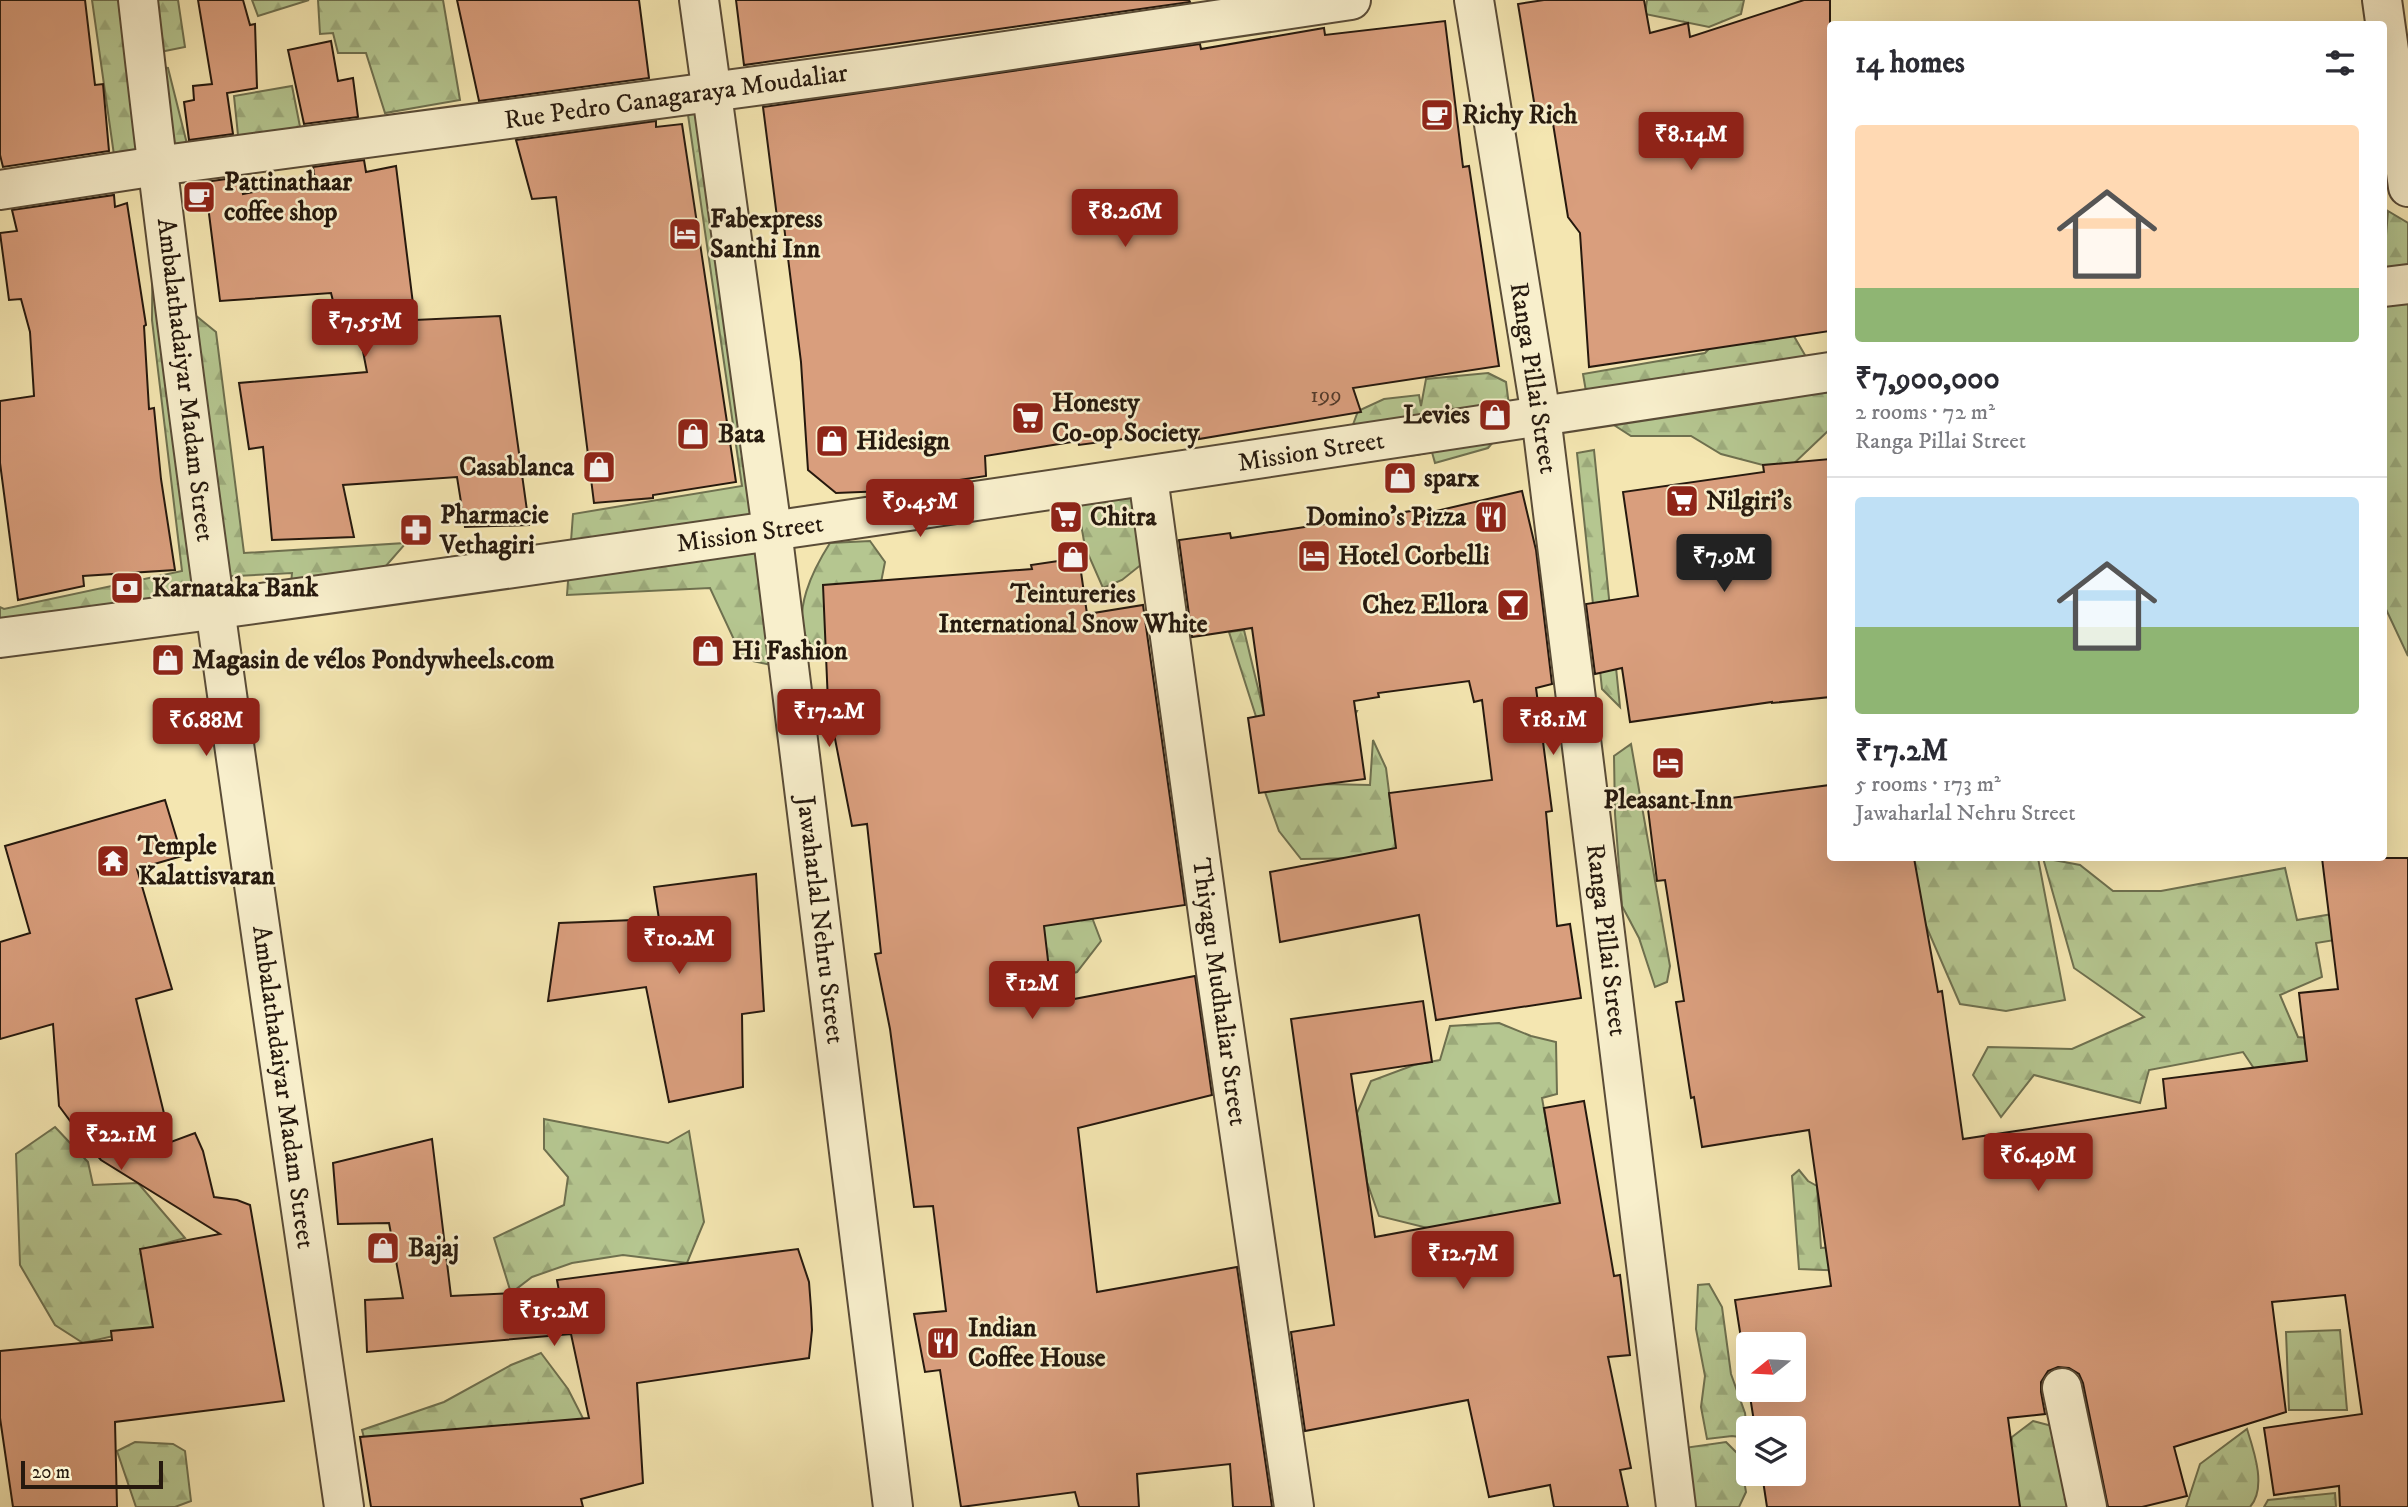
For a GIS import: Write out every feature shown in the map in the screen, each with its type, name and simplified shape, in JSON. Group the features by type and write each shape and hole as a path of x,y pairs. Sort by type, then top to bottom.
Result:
{"street":[{"name":"Ambalathadaiyar Madam Street","path":"138,0 215,609 344,1507"},
{"name":"Jawaharlal Nehru Street","path":"699,0 772,530 893,1507"},
{"name":"Rue Pedro Canagaraya Moudaliar","path":"0,190 157,166 711,93 1351,0"},
{"name":"Ranga Pillai Street","path":"1474,0 1541,416 1676,1507"},
{"path":"2382,0 2385,21"},
{"path":"2387,36 2408,187"},
{"path":"2387,287 2408,284"},
{"name":"Mission Street","path":"0,638 1148,477 1827,372"},
{"name":"Thiyagu Mudhaliar Street","path":"1148,477 1218,986 1294,1507"},
{"path":"2062,1388 2087,1507"}],"green space":[{"path":"92,0 133,0 152,164 116,169"},
{"path":"143,0 178,0 185,47 150,54"},
{"path":"252,0 309,0 258,16"},
{"path":"318,0 443,0 460,100 385,113 366,53 338,53 333,33 320,34"},
{"path":"1647,0 1744,0 1741,14 1709,27 1645,14"},
{"path":"149,66 168,68 189,152 239,145 234,96 292,86 303,142 160,163"},
{"path":"708,104 771,665 743,659 710,588 567,595 573,514 742,486 687,108"},
{"path":"153,197 206,604 0,631 0,607 4,609 182,571 152,320"},
{"path":"2388,211 2408,223 2408,656 2387,611"},
{"path":"184,306 216,332 244,553 406,543 371,583 290,595 292,573 216,577"},
{"path":"1739,318 1788,326 1809,362 1827,369 1827,432 1786,471 1721,454 1691,436 1631,436 1589,409 1583,374 1705,353"},
{"path":"1488,373 1506,382 1511,421 1488,448 1435,463 1423,420 1426,453 1403,457 1385,455 1369,448 1350,433 1358,411 1384,399 1419,395 1421,406 1426,379"},
{"path":"1594,450 1620,707 1602,689 1577,453"},
{"path":"1136,495 1152,556 1122,580 1103,588 1085,547 1077,501"},
{"path":"870,541 885,562 874,618 862,653 826,657 810,644 804,631 802,618 806,591 830,543"},
{"path":"1244,630 1264,713 1357,711 1338,747 1259,726 1229,632"},
{"path":"1373,740 1386,768 1394,831 1435,857 1301,859 1279,831 1265,792 1322,784 1370,785"},
{"path":"1631,744 1670,966 1667,982 1655,987 1639,938 1622,906 1614,756"},
{"path":"1064,855 1101,941 1077,972 1050,979 1023,951"},
{"path":"1863,861 2039,861 2065,1000 2006,1011 1960,1004 1927,928 1911,951 1805,872"},
{"path":"2044,861 2080,865 2113,891 2161,891 2285,868 2297,920 2408,901 2408,928 2316,943 2322,977 2280,995 2298,1037 2330,1040 2328,1068 2263,1082 2243,1052 2149,1070 2140,1103 2034,1075 2001,1117 1973,1075 1988,1047 2072,1049 2144,1017 2074,968"},
{"path":"1499,1023 1531,1036 1556,1042 1557,1094 1542,1098 1550,1144 1569,1201 1472,1239 1379,1216 1367,1182 1357,1113 1371,1081 1414,1065 1440,1060 1450,1026"},
{"path":"544,1119 668,1143 689,1131 704,1222 687,1263 623,1255 572,1263 532,1277 511,1293 494,1238 564,1205 568,1177 544,1149"},
{"path":"55,1127 88,1162 93,1185 138,1183 185,1238 152,1247 153,1327 83,1343 55,1325 20,1265 16,1154"},
{"path":"1799,1170 1808,1181 1817,1186 1821,1248 1862,1245 1849,1271 1799,1269 1792,1176"},
{"path":"1709,1284 1722,1307 1736,1402 1741,1402 1745,1416 1736,1416 1736,1436 1707,1439 1701,1407 1705,1376 1696,1329 1698,1285"},
{"path":"2340,1330 2347,1410 2289,1410 2286,1332"},
{"path":"541,1353 568,1389 593,1438 376,1485 362,1430 444,1402 511,1365"},
{"path":"2033,1421 2056,1427 2067,1507 2020,1507 2008,1473 2012,1437"},
{"path":"2247,1429 2258,1469 2258,1490 2250,1507 2186,1507 2200,1464"},
{"path":"135,1442 173,1444 185,1451 191,1501 175,1507 136,1507 117,1451"},
{"path":"1726,1442 1736,1452 1736,1486 1745,1486 1746,1492 1739,1507 1693,1507 1684,1448"},
{"path":"2335,1493 2336,1507 2264,1507 2268,1500"}],"building":[{"path":"0,0 85,0 95,85 103,84 109,151 3,167 0,155"},
{"path":"198,0 243,0 250,25 255,24 257,88 227,93 233,134 189,140 184,102 194,100 193,86 212,84"},
{"path":"457,0 639,0 649,78 479,101"},
{"path":"736,0 1189,0 1190,2 744,65"},
{"path":"1544,0 1644,0 1650,33 1688,23 1690,37 1804,0 1830,0 1830,21 1827,21 1827,331 1589,367 1580,233 1568,217 1551,111 1536,114 1518,4"},
{"path":"1445,21 1463,167 1469,166 1499,366 1353,388 1361,412 1199,439 1198,429 1079,445 1078,441 985,456 986,476 886,491 836,493 808,470 801,362 784,226 778,225 763,107 1200,44 1201,49 1324,28 1325,35"},
{"path":"331,41 338,81 353,78 358,117 304,124 288,50"},
{"path":"656,121 656,127 682,124 736,482 653,495 653,498 594,503 556,197 532,199 516,140"},
{"path":"364,160 366,172 396,166 415,320 500,316 529,525 465,527 457,477 343,485 354,537 272,540 263,447 249,449 239,383 367,372 353,300 333,301 331,293 220,301 205,182 240,177 243,194 315,180 313,167"},
{"path":"114,195 115,207 127,203 146,325 149,409 154,408 161,479 175,570 83,576 84,586 18,600 0,463 0,401 34,396 30,332 21,299 9,300 0,233 17,231 12,210"},
{"path":"1827,459 1827,697 1772,702 1630,722 1622,668 1595,674 1586,604 1638,596 1623,492 1764,472 1763,465"},
{"path":"1522,491 1536,550 1552,684 1536,688 1552,811 1546,812 1557,926 1570,924 1581,998 1436,1020 1419,915 1280,942 1270,872 1396,848 1389,793 1492,780 1482,700 1474,702 1469,681 1378,693 1379,697 1354,701 1365,779 1259,793 1248,718 1264,715 1252,628 1192,637 1179,540 1230,533 1231,538 1418,510 1419,515"},
{"path":"1079,558 1087,614 1143,605 1185,905 1044,926 1053,1003 1195,976 1212,1095 1078,1128 1097,1292 1237,1267 1272,1507 1233,1507 1230,1464 1137,1474 1139,1507 1079,1507 1075,1492 961,1507 940,1370 925,1372 914,1314 946,1311 933,1206 914,1207 890,1029 875,954 881,953 867,824 852,826 828,703 823,585 1032,569 1031,565"},
{"path":"1827,785 1827,861 1915,861 1938,992 1942,991 1963,1139 2166,1108 2163,1079 2307,1061 2299,993 2338,989 2322,861 2387,861 2387,858 2408,858 2408,1507 2340,1507 2339,1486 2274,1495 2264,1428 2362,1414 2345,1295 2272,1302 2286,1412 2174,1447 2187,1496 2142,1507 2108,1507 2083,1383 2079,1374 2069,1368 2058,1367 2048,1371 2041,1382 2045,1414 2008,1418 2020,1507 1767,1507 1764,1486 1806,1486 1806,1416 1753,1416 1751,1402 1806,1402 1806,1332 1740,1332 1735,1300 1831,1286 1809,1130 1702,1147 1694,1097 1691,1098 1676,1002 1684,1001 1665,880 1657,881 1648,809"},
{"path":"165,800 182,856 137,869 172,989 136,999 171,1142 195,1133 203,1151 214,1197 250,1205 284,1401 115,1422 117,1507 13,1507 0,1418 0,1351 112,1340 111,1331 153,1327 140,1249 220,1234 101,1160 88,1145 59,1106 53,1024 0,1039 0,942 30,933 5,846"},
{"path":"756,874 764,1011 742,1014 743,1087 669,1102 646,987 548,1001 559,923 659,919 654,887"},
{"path":"1423,1001 1432,1062 1351,1074 1375,1237 1560,1203 1544,1108 1584,1101 1614,1276 1620,1275 1630,1355 1608,1357 1631,1468 1620,1470 1628,1507 1554,1507 1550,1485 1489,1497 1468,1400 1305,1431 1291,1332 1334,1325 1291,1019"},
{"path":"432,1139 451,1296 559,1291 557,1280 798,1249 809,1282 812,1330 809,1358 637,1383 643,1483 581,1499 583,1507 371,1507 360,1437 589,1418 571,1334 367,1352 365,1300 403,1298 389,1223 338,1224 333,1163"}],"place":[{"name":"Richy Rich","path":"1437,115"},
{"name":"Pattinathaar coffee shop","path":"199,197"},
{"name":"Fabexpress Santhi Inn","path":"685,234"},
{"name":"Levies","path":"1495,415"},
{"name":"Honesty Co-op Society","path":"1028,418"},
{"name":"Bata","path":"693,434"},
{"name":"Hidesign","path":"832,441"},
{"name":"Casablanca","path":"599,467"},
{"name":"sparx","path":"1400,478"},
{"name":"Nilgiri's","path":"1682,501"},
{"name":"Chitra","path":"1066,517"},
{"name":"Domino's Pizza","path":"1491,517"},
{"name":"Pharmacie Vethagiri","path":"416,530"},
{"name":"Hotel Corbelli","path":"1314,556"},
{"name":"Teintureries International Snow White","path":"1073,557"},
{"name":"Karnataka Bank","path":"127,588"},
{"name":"Chez Ellora","path":"1513,605"},
{"name":"Hi Fashion","path":"708,651"},
{"name":"Magasin de vélos Pondywheels.com","path":"168,660"},
{"name":"Pleasant Inn","path":"1668,763"},
{"name":"Temple Kalattisvaran","path":"113,861"},
{"name":"Bajaj","path":"383,1248"},
{"name":"Indian Coffee House","path":"943,1343"}]}
